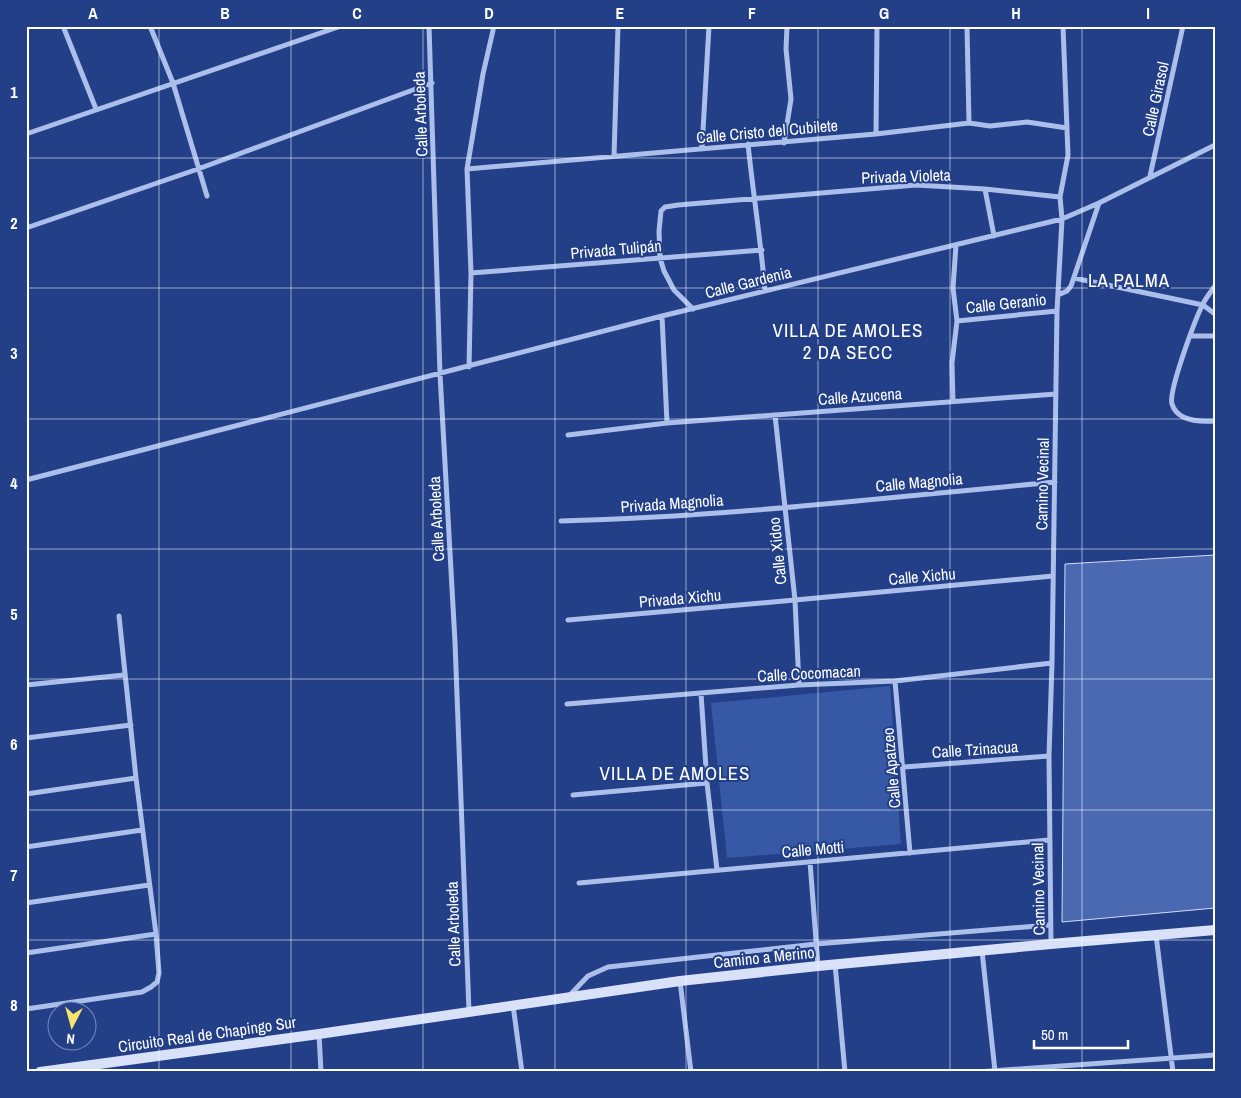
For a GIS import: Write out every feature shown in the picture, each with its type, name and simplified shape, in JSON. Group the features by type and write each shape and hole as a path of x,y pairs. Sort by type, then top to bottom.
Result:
{"street":[{"path":"64,26 96,109"},
{"path":"150,26 173,83 207,196"},
{"path":"26,134 340,26"},
{"name":"Calle Arboleda","path":"429,26 440,374 455,642 469,1011"},
{"path":"469,367 471,273 468,169 483,74 494,26"},
{"path":"614,156 618,26"},
{"path":"702,148 708,26"},
{"path":"784,143 791,99 786,49 787,26"},
{"path":"876,134 877,26"},
{"path":"967,26 970,123"},
{"name":"Camino Vecinal","path":"1051,944 1049,756 1057,311 1062,219 1060,197 1068,155 1063,26"},
{"name":"Calle Girasol","path":"1150,176 1183,26"},
{"path":"26,228 198,169 432,83"},
{"name":"Calle Cristo del Cubilete","path":"468,169 748,144 784,143 970,123 990,126 1027,122 1067,128"},
{"path":"748,144 762,250 765,291"},
{"name":"Calle Gardenia","path":"26,480 662,316 1062,219 1099,203 1215,145"},
{"name":"Privada Violeta","path":"660,258 658,231 661,211 665,207 678,205 916,185 985,189 1060,197"},
{"path":"985,189 994,236"},
{"path":"1058,295 1067,291 1074,278 1099,203"},
{"path":"953,402 952,363 957,321 953,288 956,245"},
{"name":"Privada Tulipán","path":"471,273 762,250"},
{"path":"660,258 664,271 674,290 693,309"},
{"path":"1074,278 1202,305 1215,314"},
{"path":"1215,286 1202,305 1190,336 1173,387 1172,404 1177,412 1186,418 1203,422 1215,421"},
{"name":"Calle Geranio","path":"957,321 1057,311"},
{"path":"662,316 667,423"},
{"path":"1190,336 1215,336"},
{"name":"Calle Azucena","path":"568,435 667,423 1056,394"},
{"name":"Calle Xidoo","path":"775,415 795,600 799,685"},
{"name":"Calle Magnolia","path":"785,507 1055,482"},
{"name":"Privada Magnolia","path":"561,521 609,520 785,507"},
{"name":"Calle Xichu","path":"795,600 1052,576"},
{"name":"Privada Xichu","path":"568,620 795,600"},
{"path":"26,1009 142,992 151,988 157,982 159,973 156,934 142,830 124,674 123,646 118,616"},
{"name":"Calle Cocomacan","path":"567,704 799,685 896,680 1052,662"},
{"path":"26,685 124,674"},
{"name":"Calle Apatzeo","path":"896,680 910,853"},
{"path":"701,693 707,782 717,870"},
{"path":"26,738 131,725"},
{"name":"Calle Tzinacua","path":"904,767 1049,756"},
{"path":"26,794 136,778"},
{"path":"573,795 707,782"},
{"path":"26,847 142,830"},
{"name":"Calle Motti","path":"579,883 1049,840"},
{"path":"810,862 818,966"},
{"path":"26,903 149,885"},
{"path":"567,998 588,976 608,967 816,944 1050,925"},
{"name":"Camino a Merino","path":"320,1034 680,981 835,964 1215,930"},
{"path":"26,953 156,934"},
{"path":"1156,935 1173,1072"},
{"path":"982,951 995,1071"},
{"path":"835,964 845,1072"},
{"path":"680,981 691,1072"},
{"path":"513,1006 522,1072"},
{"path":"320,1034 322,1072"},
{"name":"Circuito Real de Chapingo Sur","path":"40,1072 320,1034"},
{"path":"978,1072 1215,1055"}],"shaded area":[{"path":"890,686 901,844 727,858 711,703"}],"building":[{"path":"1215,555 1215,908 1062,922 1065,564"}],"district":[{"name":"LA PALMA","path":"1129,280"},
{"name":"VILLA DE AMOLES 2 DA SECC","path":"848,341"},
{"name":"VILLA DE AMOLES","path":"675,773"}]}
